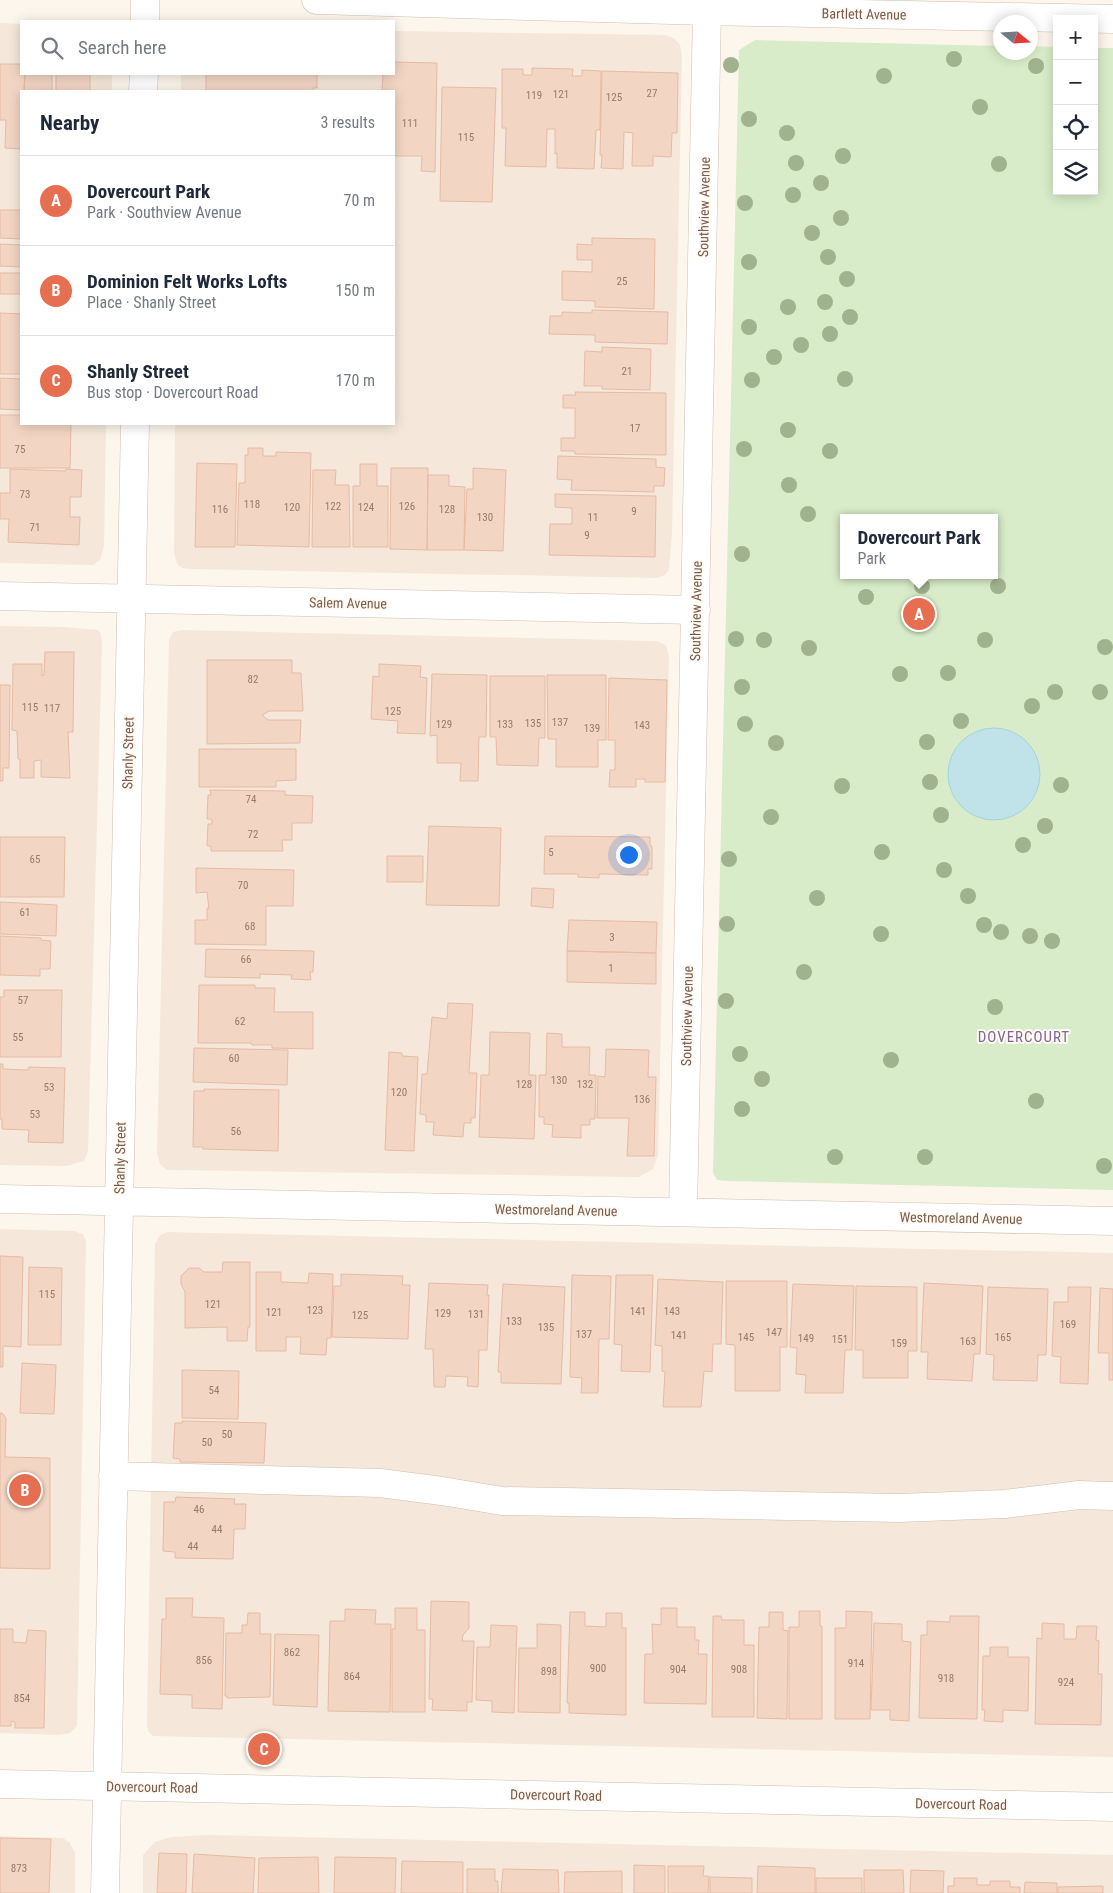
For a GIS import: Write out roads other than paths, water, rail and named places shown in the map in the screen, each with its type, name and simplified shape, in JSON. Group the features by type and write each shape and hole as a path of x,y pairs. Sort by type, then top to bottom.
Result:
{"street":[{"path":"145,0 145,20"},
{"name":"Bartlett Avenue","path":"316,0 1113,19"},
{"name":"Southview Avenue","path":"683,1212 707,10"},
{"path":"144,75 144,90"},
{"name":"Shanly Street","path":"104,1893 108,1786 135,425"},
{"name":"Salem Avenue","path":"0,596 696,610"},
{"name":"Westmoreland Avenue","path":"0,1199 1113,1221"},
{"path":"113,1476 380,1483 442,1490 502,1502 899,1508 1005,1504 1079,1495 1113,1496"},
{"name":"Dovercourt Road","path":"0,1784 1113,1807"}],"water":[{"path":"994,728 1012,732 1026,742 1036,756 1040,774 1036,792 1026,806 1012,816 994,820 976,816 962,806 952,792 948,774 952,756 962,742 976,732"}],"place":[{"name":"Dovercourt Park","path":"919,614"},
{"name":"Dominion Felt Works Lofts","path":"25,1490"},
{"name":"Shanly Street","path":"264,1749"}],"district":[{"name":"DOVERCOURT","path":"1024,1037"}]}
